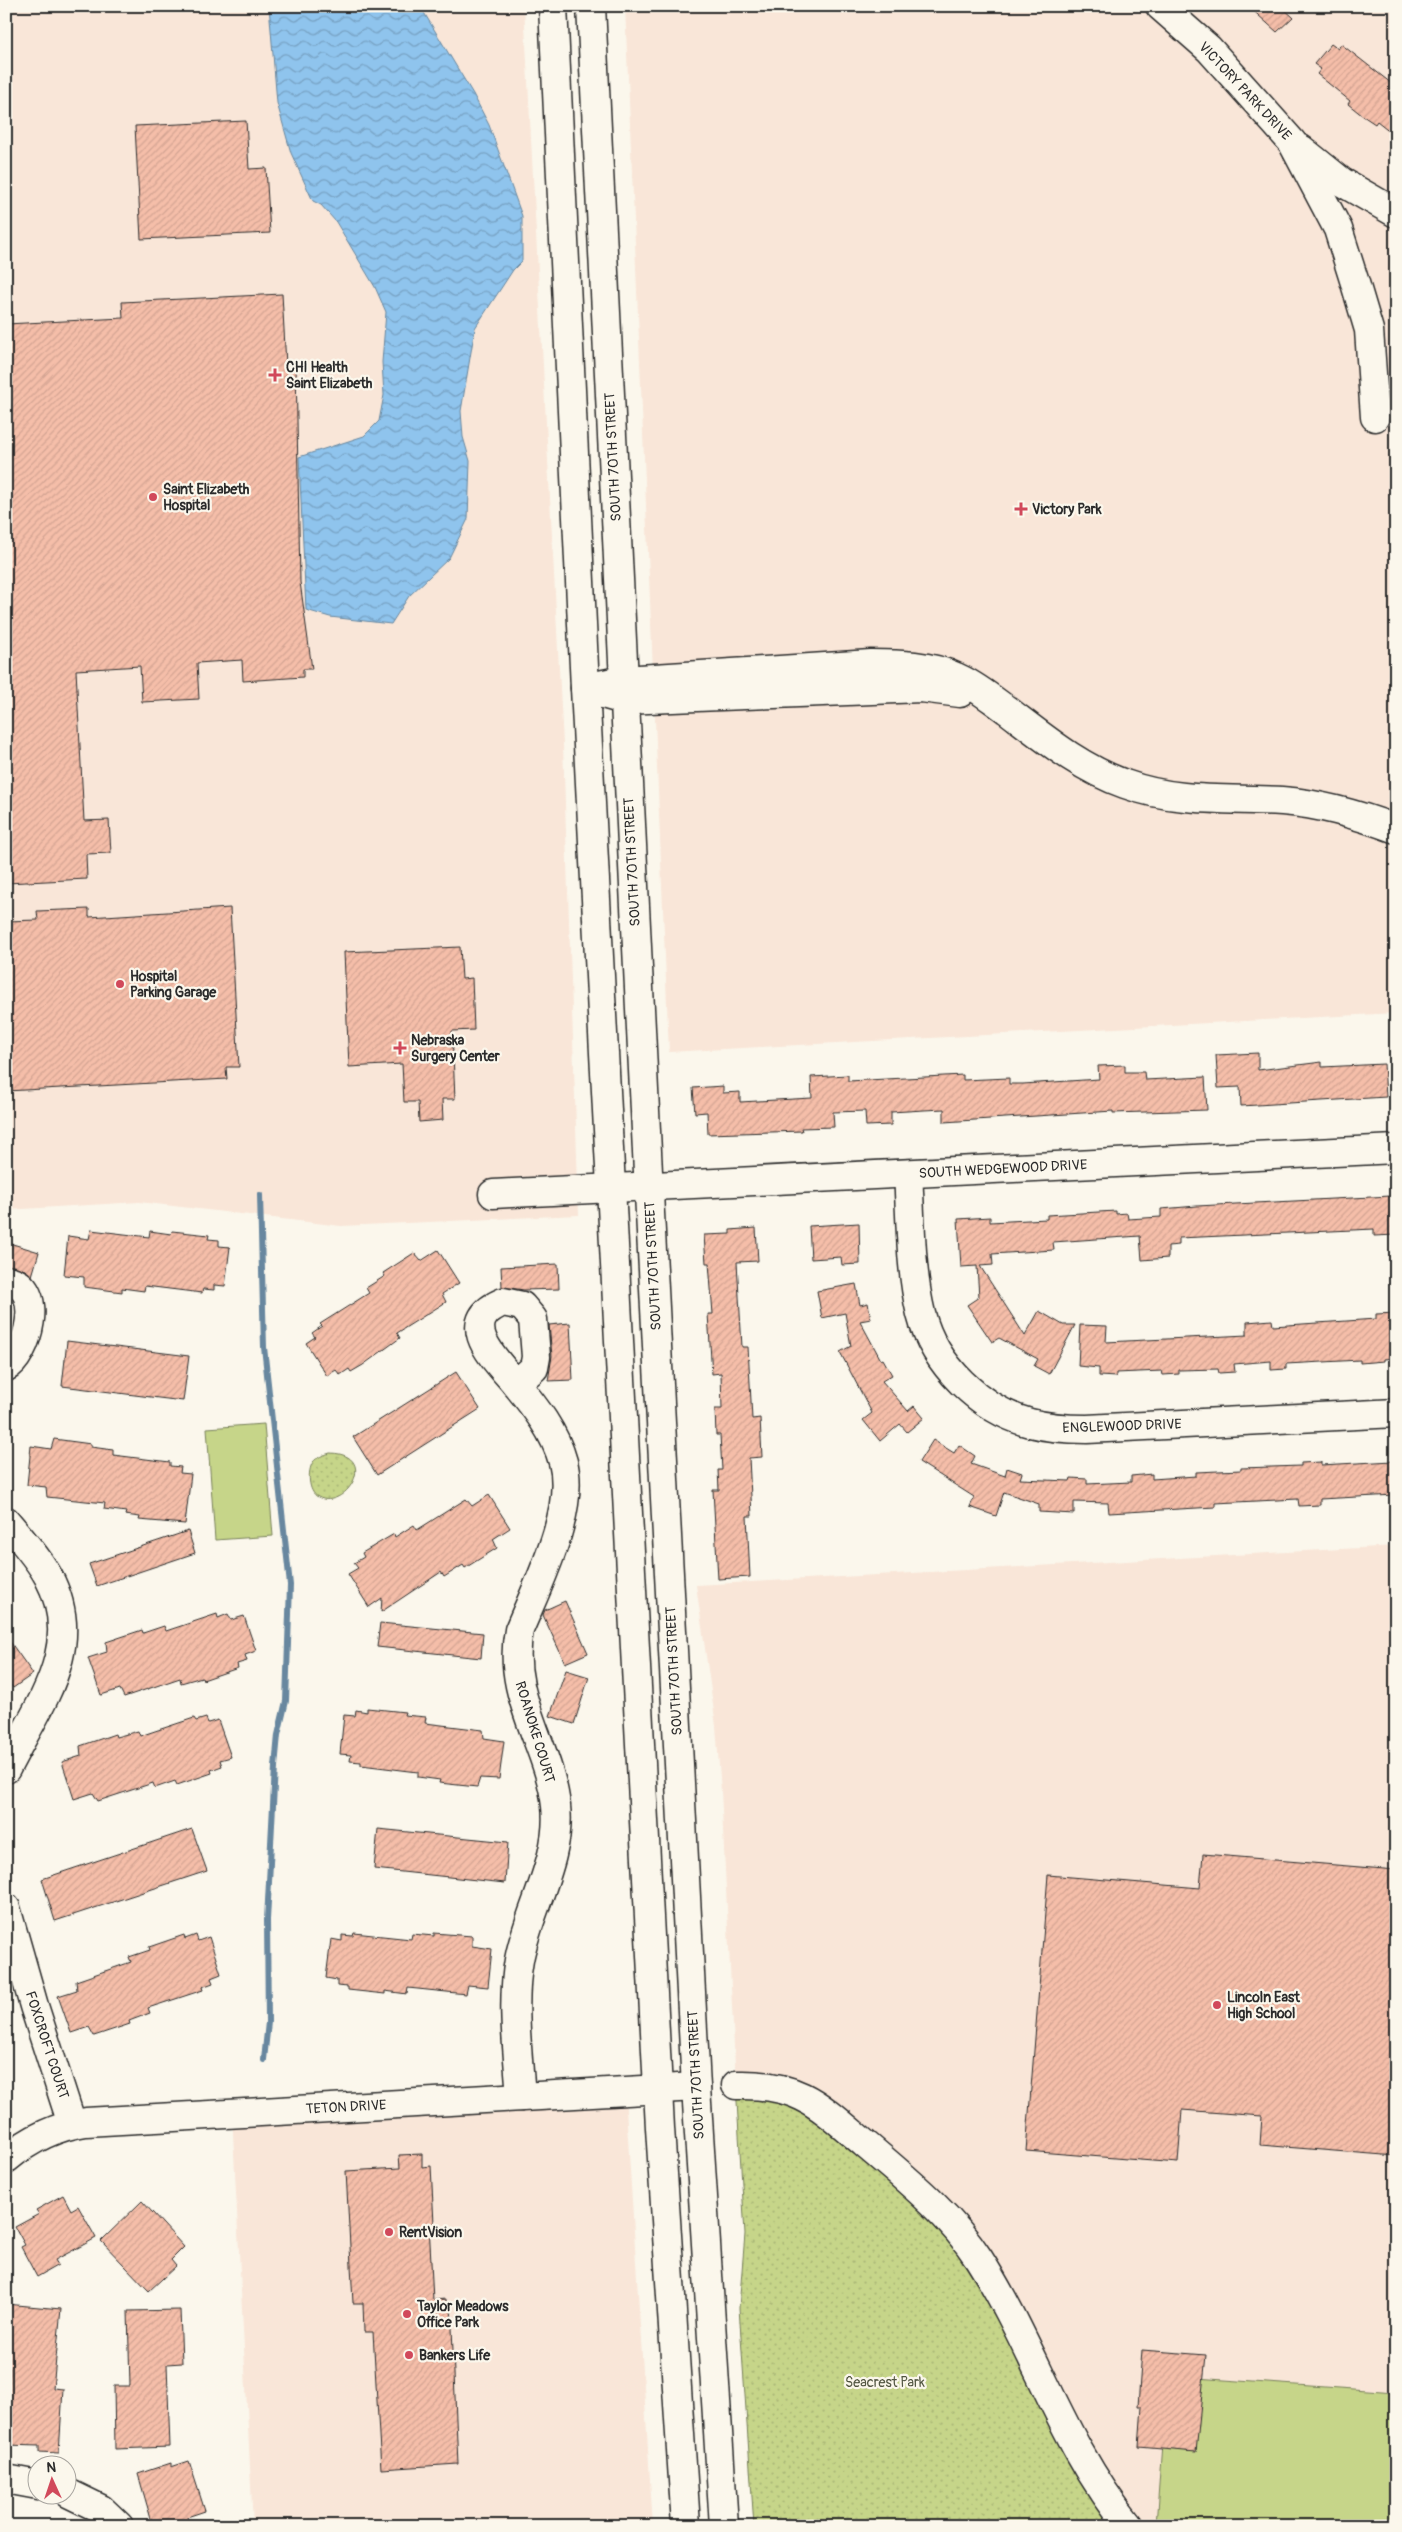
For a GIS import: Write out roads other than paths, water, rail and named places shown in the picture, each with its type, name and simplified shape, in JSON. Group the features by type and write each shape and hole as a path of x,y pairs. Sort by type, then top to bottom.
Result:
{"main road":[{"path":"553,6 584,688 658,2090 686,2526"},
{"name":"SOUTH 70TH STREET","path":"591,6 649,1188 696,2088 724,2526"},
{"name":"VICTORY PARK DRIVE","path":"1160,6 1209,49 1292,142 1338,229 1369,330 1375,417"},
{"path":"1292,142 1342,182 1396,213"},
{"path":"584,688 624,690 921,688 959,692 999,704 1069,756 1096,773 1126,784 1156,793 1211,801 1282,801 1313,805 1396,828"},
{"name":"SOUTH WEDGEWOOD DRIVE","path":"493,1194 611,1190 1396,1149"},
{"name":"ENGLEWOOD DRIVE","path":"908,1174 915,1284 922,1316 935,1347 954,1374 972,1393 998,1410 1028,1423 1054,1428 1087,1429 1396,1413"},
{"path":"6,1280 21,1285 27,1293 31,1307 29,1324 20,1351 12,1364 6,1367"},
{"name":"ROANOKE COURT","path":"516,1384 543,1419 553,1436 563,1461 567,1485 559,1529 519,1630 517,1642 516,1673 552,1786 557,1820 552,1852 518,1961 516,2002 521,2097"},
{"path":"6,1522 48,1575 62,1611 63,1634 60,1658 51,1683 6,1770"},
{"name":"FOXCROFT COURT","path":"6,1908 34,2006 72,2124"},
{"path":"736,2085 779,2087 811,2101 832,2115 949,2220 979,2260 1072,2439 1099,2485 1128,2526"},
{"name":"TETON DRIVE","path":"6,2159 40,2136 72,2124 696,2088"},
{"path":"6,2479 28,2483"},
{"path":"78,2498 101,2510 119,2526"}],"water":[{"path":"269,6 420,6 473,94 489,125 522,216 522,261 513,270 475,328 461,411 463,437 470,461 468,519 449,558 409,596 391,624 330,617 306,610 299,457 364,436 379,421 384,395 382,362 386,312 375,287 336,222 321,205 313,201 291,153 277,103"}],"waterway":[{"path":"260,1195 264,1347 290,1585 286,1701 278,1735 275,1767 267,1920 268,2022 264,2060"}],"place":[{"name":"CHI Health Saint Elizabeth","path":"275,375"},
{"name":"Saint Elizabeth Hospital","path":"153,497"},
{"name":"Victory Park","path":"1021,509"},
{"name":"Hospital Parking Garage","path":"120,984"},
{"name":"Nebraska Surgery Center","path":"400,1048"},
{"name":"Lincoln East High School","path":"1217,2005"},
{"name":"RentVision","path":"389,2232"},
{"name":"Taylor Meadows Office Park","path":"407,2314"},
{"name":"Bankers Life","path":"409,2355"}],"park label":[{"name":"Seacrest Park","path":"885,2382"}]}
